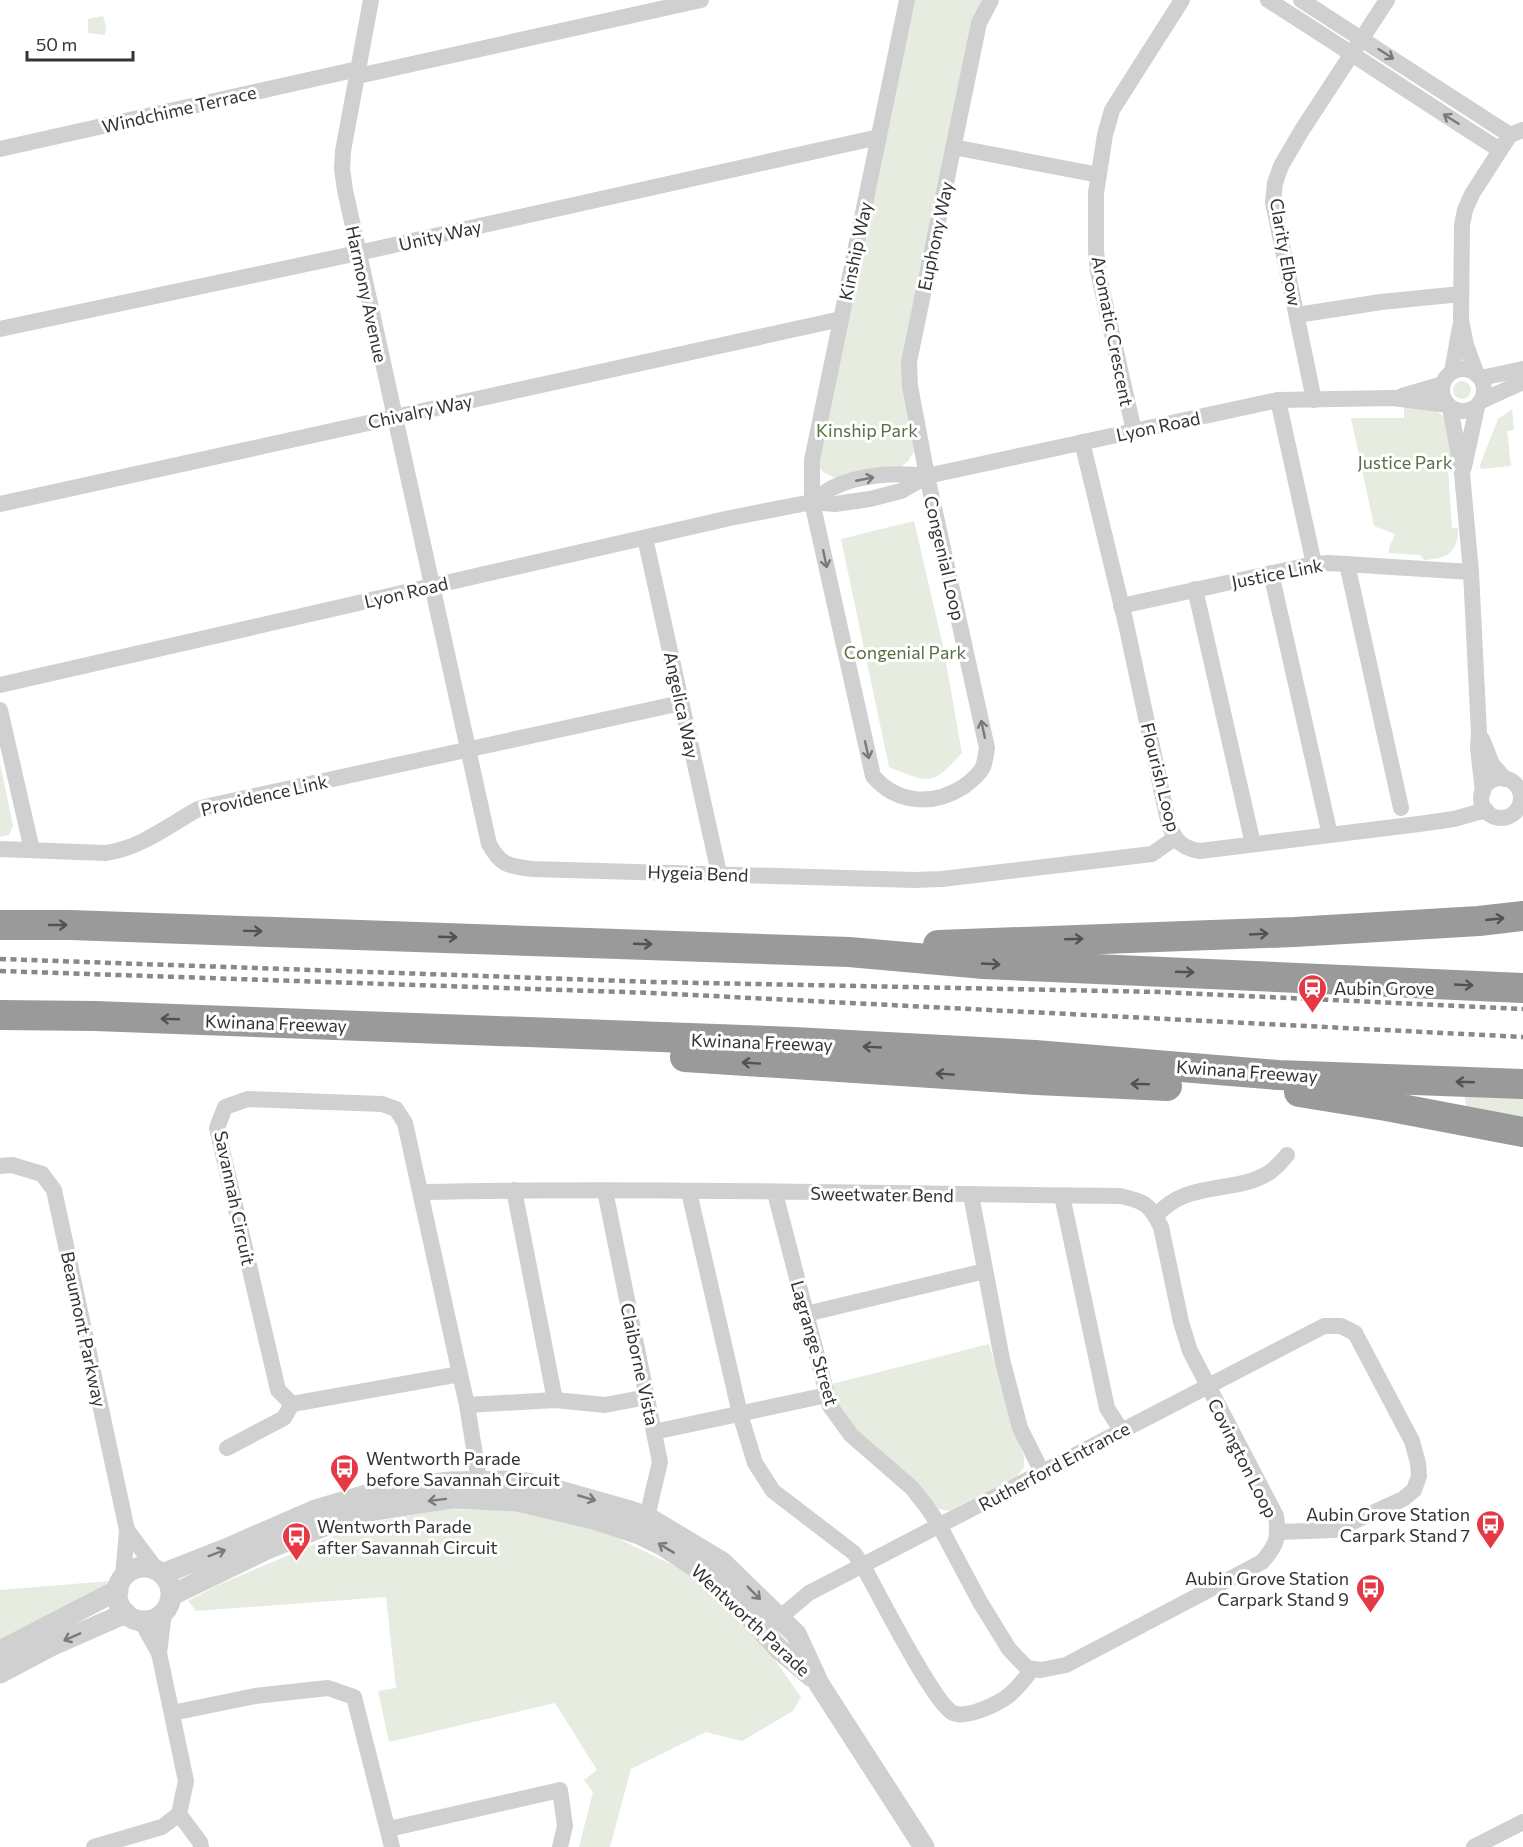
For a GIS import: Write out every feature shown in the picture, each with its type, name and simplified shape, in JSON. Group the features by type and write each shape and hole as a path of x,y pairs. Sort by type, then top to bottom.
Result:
{"highway":[{"path":"849,952 874,947 1224,936 1479,921 1523,916"},
{"path":"0,925 82,925 849,952 984,964 1523,988"},
{"name":"Kwinana Freeway","path":"0,1015 95,1016 794,1042 1035,1055 1278,1075 1523,1084"},
{"path":"487,1031 523,1042 748,1063 1037,1080 1304,1092 1523,1132"}],"street":[{"name":"Harmony Avenue","path":"372,0 343,151 342,169 358,253 431,587"},
{"name":"Windchime Terrace","path":"0,149 701,0"},
{"name":"Kinship Way","path":"812,502 812,460 907,0"},
{"name":"Euphony Way","path":"927,476 910,386 909,362 979,23 991,0"},
{"name":"Aromatic Crescent","path":"1134,431 1098,272 1096,193 1105,135 1112,110 1182,0"},
{"path":"1268,0 1500,150"},
{"path":"1301,0 1516,132 1500,150 1472,194 1462,225 1461,320 1466,345 1485,390 1479,404 1462,473"},
{"name":"Clarity Elbow","path":"1314,400 1273,202 1275,183 1281,166 1302,130 1387,0"},
{"name":"Unity Way","path":"0,329 358,253 879,137"},
{"path":"953,147 1099,175"},
{"path":"1297,315 1381,302 1461,294"},
{"name":"Chivalry Way","path":"0,504 841,319"},
{"path":"1461,320 1443,395 1449,406 1462,473 1471,572 1482,801 1486,810 1493,816 1502,818 1512,815 1521,801 1521,795 1516,785 1505,779 1492,764 1479,733"},
{"path":"1448,378 1466,369 1479,376 1523,369"},
{"name":"Lyon Road","path":"1393,398 1420,392 1448,378"},
{"path":"1449,406 1463,412 1523,381"},
{"name":"Lyon Road","path":"0,685 812,502 835,504 870,500 901,491 927,476 1278,400 1393,398 1449,406"},
{"path":"1278,400 1314,564"},
{"name":"Flourish Loop","path":"1082,442 1169,823 1175,838 1189,850 1200,851 1454,819 1486,810"},
{"name":"Congenial Loop","path":"812,502 873,776 882,787 893,794 913,800 932,800 951,795 970,782 982,768 987,748 927,476"},
{"name":"Angelica Way","path":"645,538 719,873"},
{"name":"Justice Link","path":"1121,606 1314,564 1471,572"},
{"path":"1347,564 1401,808"},
{"path":"1271,573 1330,836"},
{"name":"Hygeia Bend","path":"431,587 489,844 496,856 508,866 532,869 942,879 1152,854 1175,838"},
{"path":"1195,589 1253,844"},
{"name":"Providence Link","path":"0,849 105,853 122,851 198,809 209,806 681,703"},
{"path":"0,710 32,850"},
{"path":"1483,792 1489,783 1505,779"},
{"name":"Savannah Circuit","path":"292,1404 278,1389 217,1128 225,1107 248,1099 382,1104 396,1109 405,1123 467,1405 481,1490"},
{"path":"1208,1388 1190,1351 1180,1322 1161,1227 1156,1216 1166,1204 1180,1197 1263,1176 1287,1155"},
{"name":"Beaumont Parkway","path":"0,1166 12,1165 42,1174 54,1190 127,1530 120,1584"},
{"path":"514,1190 555,1400"},
{"name":"Sweetwater Bend","path":"421,1192 514,1190 1120,1196 1142,1200 1156,1216"},
{"name":"Claiborne Vista","path":"605,1191 660,1462 643,1526"},
{"path":"689,1192 740,1414 755,1463 773,1491 854,1553 932,1691 945,1707 959,1715 973,1714 1006,1698 1023,1682 1032,1669 1027,1668 1009,1649 980,1602 939,1526"},
{"name":"Lagrange Street","path":"775,1193 830,1406 851,1435 912,1488 939,1526"},
{"path":"971,1195 1002,1359 1020,1428 1042,1472"},
{"path":"1062,1196 1107,1408 1121,1430"},
{"path":"807,1314 985,1271"},
{"name":"Rutherford Entrance","path":"771,1625 809,1593 1324,1326 1341,1326 1355,1333 1412,1441 1419,1476 1414,1490 1402,1499 1335,1530 1278,1532"},
{"path":"227,1448 284,1418 292,1404 460,1374"},
{"name":"Covington Loop","path":"1032,1669 1041,1670 1066,1665 1263,1562 1275,1548 1278,1532 1276,1516 1208,1388"},
{"path":"654,1432 828,1395"},
{"path":"467,1405 555,1400 605,1405 647,1397"},
{"name":"Wentworth Parade","path":"0,1651 120,1584 138,1568 147,1567 159,1571 228,1548 315,1510 352,1498 383,1490 450,1482 594,1519 643,1526 662,1545 698,1568 731,1597 771,1625 780,1650 819,1684 924,1847"},
{"name":"Wentworth Parade","path":"0,1673 51,1646 133,1617 153,1620 167,1604 277,1545 357,1513 453,1498 481,1490"},
{"name":"Beaumont Parkway","path":"127,1530 159,1571"},
{"path":"94,1847 162,1827 179,1814 186,1780 159,1653 171,1587 159,1571"},
{"path":"120,1584 119,1603 133,1617 159,1653"},
{"path":"172,1713 255,1696 328,1688 354,1697 392,1847"},
{"path":"389,1829 560,1790 566,1826 560,1847"},
{"path":"179,1814 200,1842 201,1847"},
{"path":"1474,1847 1523,1822"}],"green space":[{"name":"Kinship Park","path":"912,0 983,0 902,360 902,381 914,451 901,467 837,479 823,472 818,465"},
{"path":"103,16 106,26 105,35 88,33 88,19"},
{"path":"1458,381 1466,381 1471,386 1469,397 1458,399 1453,394 1453,386"},
{"name":"Justice Park","path":"1404,406 1433,409 1445,417 1454,467 1448,469 1452,528 1458,528 1453,549 1439,558 1424,560 1420,555 1389,553 1395,534 1374,526 1351,418 1404,418"},
{"path":"1512,409 1514,430 1507,431 1511,466 1481,469 1480,465 1498,419"},
{"name":"Congenial Park","path":"914,521 943,646 962,753 943,772 930,779 914,777 889,767 841,539"},
{"path":"0,763 13,826 9,835 0,837"},
{"path":"1464,1092 1523,1096 1523,1117 1466,1106"},
{"path":"989,1344 1008,1412 1024,1457 1024,1467 1017,1476 949,1511 938,1509 873,1449 840,1410 832,1384"},
{"path":"443,1509 528,1511 607,1533 689,1573 759,1637 801,1697 793,1711 742,1741 706,1732 631,1769 610,1847 579,1847 593,1792 584,1780 597,1770 555,1703 389,1742 378,1691 396,1688 386,1597 196,1611 188,1601 218,1585 360,1525"},
{"path":"110,1581 100,1593 0,1644 0,1590"}],"railway":[{"path":"0,959 654,982 1161,992 1523,1009"},
{"path":"0,971 653,993 1523,1037"}],"place":[{"name":"Aubin Grove","path":"1313,1014"},
{"name":"Wentworth Parade before Savannah Circuit","path":"345,1494"},
{"name":"Aubin Grove Station Carpark Stand 7","path":"1491,1550"},
{"name":"Wentworth Parade after Savannah Circuit","path":"296,1562"},
{"name":"Aubin Grove Station Carpark Stand 9","path":"1370,1614"}]}
